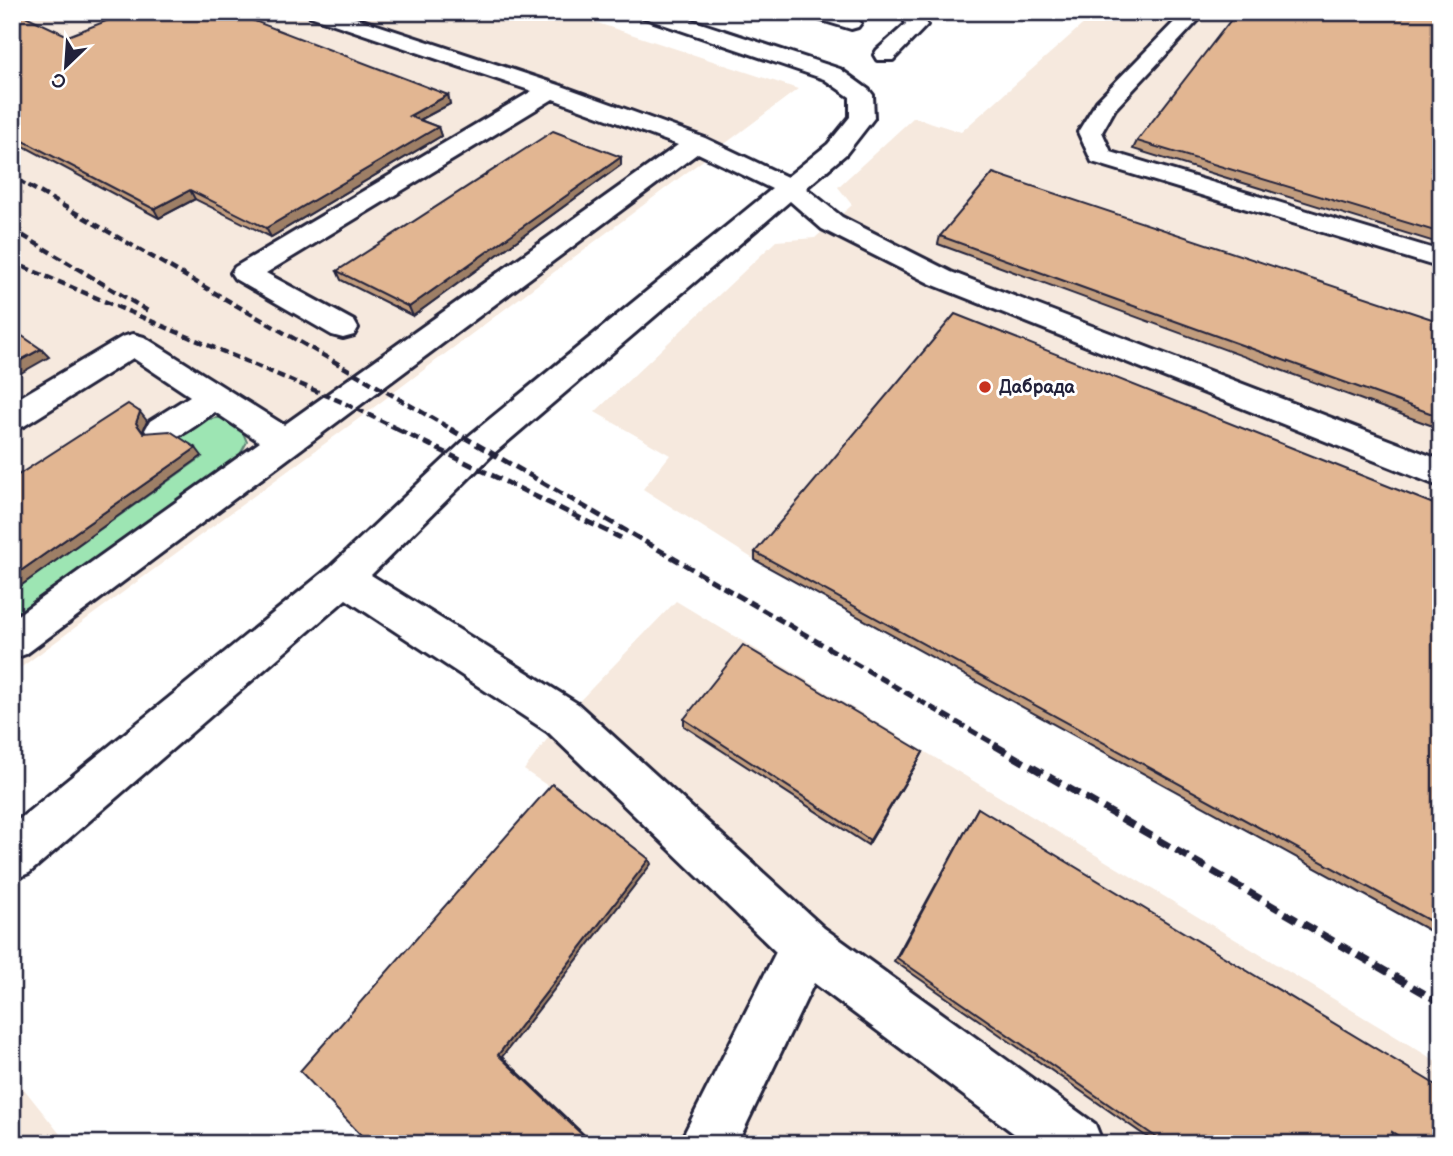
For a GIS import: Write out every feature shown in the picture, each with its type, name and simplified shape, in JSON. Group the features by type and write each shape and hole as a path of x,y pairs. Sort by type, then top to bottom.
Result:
{"lane":[{"path":"317,12 551,90 696,143 790,188 832,223 941,278 1441,474"},
{"path":"12,856 344,578 481,444 837,149 862,118 861,95 832,74 646,12"},
{"path":"814,12 851,23"},
{"path":"885,55 917,24 911,12"},
{"path":"1196,12 1105,106 1090,132 1101,157 1441,261"},
{"path":"343,328 245,273 551,90"},
{"path":"12,642 696,143"},
{"path":"12,418 133,344 285,442"},
{"path":"162,430 214,397"},
{"path":"344,578 563,718 806,946 1074,1144"},
{"path":"707,1144 806,946"}],"shaded area":[{"path":"12,12 564,12 798,89 365,414 12,674"},
{"path":"1097,12 1441,12 1441,937 755,560 643,489 670,455 595,412 776,241 815,238 852,205 838,187 914,117 961,132"},
{"path":"676,601 1441,1064 1441,1144 355,1144 554,790 524,770 563,718"},
{"path":"12,1074 68,1144 12,1144"}],"green space":[{"path":"225,417 240,426 247,442 235,463 12,622 12,592 202,457 171,436 201,420"}],"building":[{"path":"12,12 68,36 129,12 231,12 448,95 409,116 438,127 266,228 190,190 154,209 12,135"},
{"path":"1237,12 1441,12 1441,233 1137,141"},
{"path":"553,131 621,157 409,307 337,271"},
{"path":"993,173 1441,322 1441,417 940,236"},
{"path":"955,314 1441,507 1441,927 755,552"},
{"path":"12,329 41,349 12,365"},
{"path":"128,404 140,412 136,423 143,433 170,431 196,448 12,577 12,479"},
{"path":"743,645 923,752 870,840 684,719"},
{"path":"552,784 649,859 498,1055 592,1144 356,1144 362,1136 300,1071"},
{"path":"978,808 1441,1088 1441,1144 1411,1144 1392,1132 1390,1144 1166,1144 897,958"}],"railway":[{"path":"12,176 32,188"},
{"path":"29,186 453,430"},
{"path":"12,229 148,311"},
{"path":"12,262 342,402 400,430"},
{"path":"397,429 621,538"},
{"path":"450,429 998,746"},
{"path":"994,745 1441,1003"}],"place":[{"name":"Дабрада","path":"985,387"}]}
